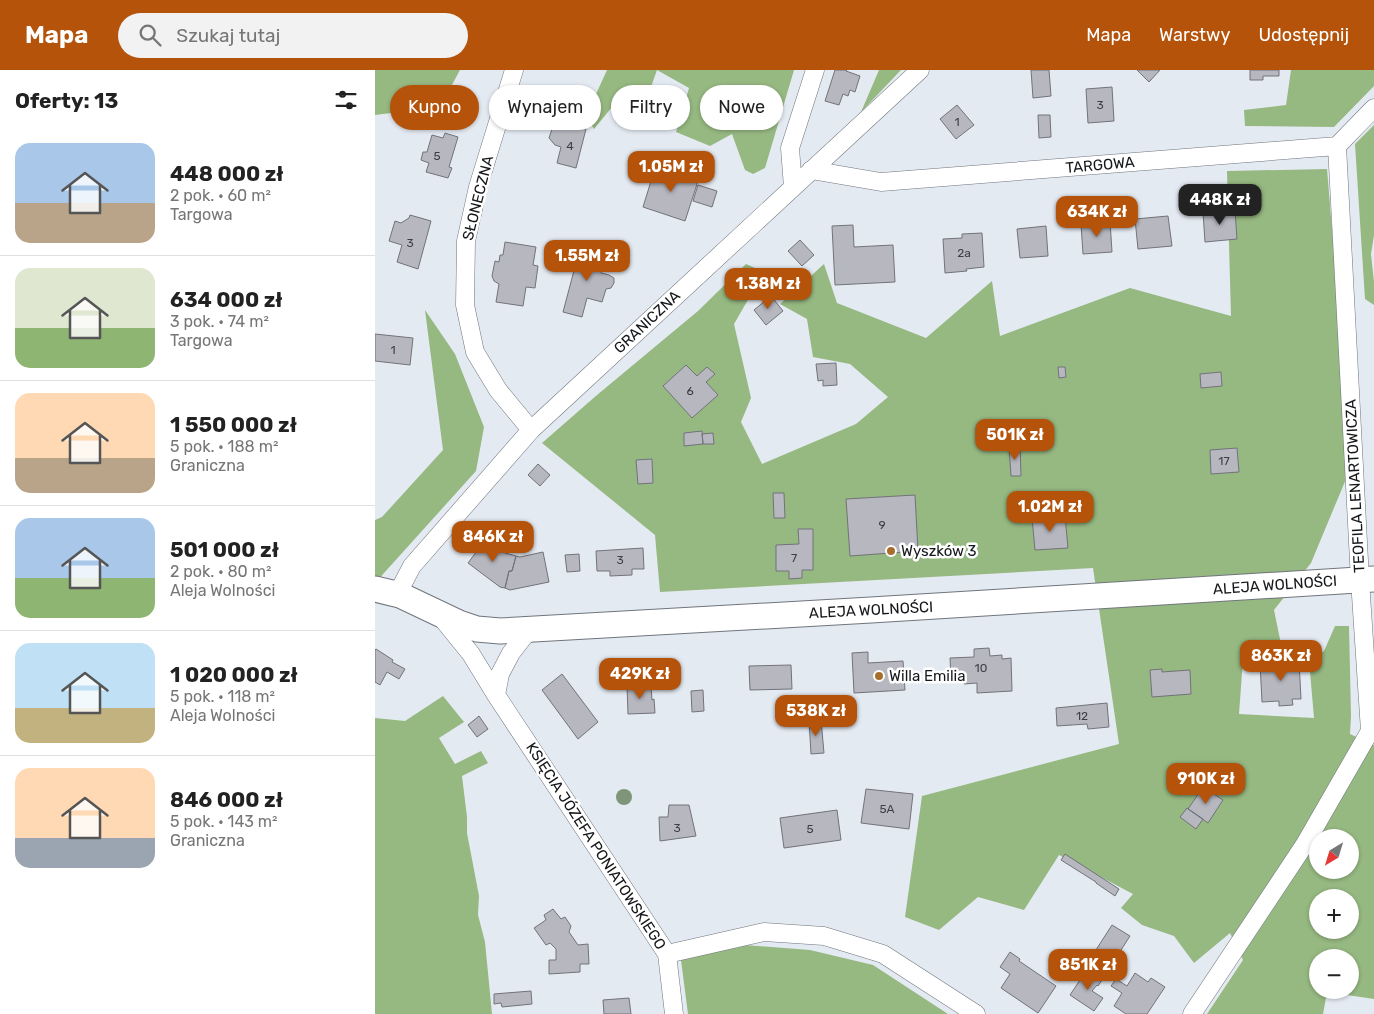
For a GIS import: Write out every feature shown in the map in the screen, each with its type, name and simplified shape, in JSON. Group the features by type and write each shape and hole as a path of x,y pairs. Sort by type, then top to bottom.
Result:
{"street":[{"name":"SŁONECZNA","path":"514,70 478,187 466,241 465,305 475,352 498,390 531,430"},
{"path":"793,187 791,148 815,70"},
{"name":"GRANICZNA","path":"400,595 401,587 412,566 531,430 920,70"},
{"path":"1337,146 1374,108"},
{"name":"TARGOWA","path":"811,170 881,182 1337,146"},
{"name":"TEOFILA LENARTOWICZA","path":"1192,1014 1305,844 1373,736 1367,579 1337,146"},
{"name":"ALEJA WOLNOŚCI","path":"375,589 400,595 459,623 477,629 500,631 1367,579"},
{"name":"KSIĘCIA JÓZEFA PONIATOWSKIEGO","path":"438,613 471,654 667,954 765,932 824,936 883,954 976,1014"},
{"path":"496,695 500,674 511,653 529,630"},
{"path":"667,954 674,1014"}],"green space":[{"path":"375,70 460,70 452,85 390,85 390,113 375,115"},
{"path":"607,70 657,70 652,85 611,85 611,108 601,120 600,85"},
{"path":"657,70 794,70 783,107 783,85 700,85 700,130 776,130 765,168 753,174 745,170 732,134 710,146 676,132 677,130 690,130 690,85 684,85"},
{"path":"879,70 901,70 861,112"},
{"path":"1291,70 1374,70 1374,86 1334,127 1245,126 1244,110 1286,105"},
{"path":"1374,125 1374,235 1371,254 1374,305 1365,299 1355,144"},
{"path":"1327,169 1343,361 1346,479 1311,563 1274,610 1282,649 1243,659 1239,714 1314,718 1309,660 1324,651 1335,626 1349,626 1350,734 1374,745 1374,999 1359,997 1359,949 1309,949 1309,999 1326,999 1323,1014 1207,1014 1243,960 1230,933 1194,963 1174,936 1142,925 1121,908 1133,894 1059,855 1024,910 978,897 939,930 905,917 922,796 1119,744 1093,568 660,592 655,535 542,443 698,311 746,264 764,272 734,324 751,398 741,422 762,464 856,424 888,397 850,364 813,357 807,319 780,304 824,264 837,303 926,338 992,281 1000,336 1130,288 1231,316 1227,171"},
{"path":"425,310 455,354 484,427 476,471 375,583 375,520 382,517 443,450"},
{"path":"443,696 464,722 439,738 455,764 481,751 488,763 462,776 467,833 479,896 478,915 485,942 492,1014 375,1014 375,718 405,721"},
{"path":"745,945 810,950 873,965 948,1014 688,1014 681,960"}],"building":[{"path":"835,70 847,70 860,76 855,92 850,90 848,96 843,94 839,105 825,101"},
{"path":"1031,70 1049,70 1051,96 1033,98"},
{"path":"1137,70 1160,70 1149,82"},
{"path":"1250,70 1279,70 1279,76 1263,76 1263,80 1250,80"},
{"path":"1112,87 1114,121 1088,123 1086,89"},
{"path":"957,105 974,125 956,139 940,119"},
{"path":"1038,115 1050,115 1051,137 1039,138"},
{"path":"552,130 586,130 576,168 557,163 561,147 555,145 549,138"},
{"path":"445,133 458,137 449,167 452,168 448,178 426,172 429,163 421,160 423,152 427,152 432,135 443,138"},
{"path":"656,165 699,178 685,221 643,207"},
{"path":"698,185 717,191 712,207 693,201"},
{"path":"1235,210 1237,239 1205,242 1203,212"},
{"path":"410,215 431,221 418,269 397,262 402,245 389,241 395,221 401,223 409,218"},
{"path":"1168,216 1172,246 1138,249 1135,219"},
{"path":"1110,221 1112,252 1083,254 1081,224"},
{"path":"853,225 854,247 893,245 895,282 835,285 832,226"},
{"path":"1046,226 1048,256 1020,258 1017,229"},
{"path":"982,233 984,267 945,273 943,239 962,238 962,234"},
{"path":"800,240 814,255 802,266 788,251"},
{"path":"505,242 536,247 533,265 538,266 535,288 526,287 523,306 496,302 499,284 494,281 492,276 495,261 499,262 500,255 503,255"},
{"path":"580,248 606,255 601,273 614,278 611,288 606,289 602,302 587,298 582,317 563,312"},
{"path":"771,296 783,311 766,325 754,310"},
{"path":"375,334 413,338 410,365 375,361"},
{"path":"836,363 837,385 823,386 823,380 818,381 816,364"},
{"path":"686,365 697,376 707,367 715,374 706,382 718,395 692,418 663,386"},
{"path":"1058,367 1065,367 1066,377 1059,378"},
{"path":"1221,372 1222,386 1201,388 1200,374"},
{"path":"702,431 703,444 684,446 684,433"},
{"path":"713,433 714,444 703,444 702,434"},
{"path":"1009,446 1020,446 1021,476 1011,476"},
{"path":"1237,448 1239,472 1211,474 1210,450"},
{"path":"652,459 653,483 638,484 636,460"},
{"path":"538,464 550,475 540,486 528,475"},
{"path":"773,493 784,493 785,518 774,518"},
{"path":"915,495 918,551 850,556 846,499"},
{"path":"1065,516 1068,548 1035,550 1032,518"},
{"path":"798,529 813,529 813,570 802,570 802,578 789,579 789,571 776,571 776,545 799,544"},
{"path":"486,539 505,553 516,556 512,571 509,571 505,588 500,587 468,563"},
{"path":"643,548 644,569 632,569 632,575 610,576 610,571 597,571 596,551"},
{"path":"543,552 549,582 510,590 505,588 509,571 512,571 516,556 520,557"},
{"path":"579,554 580,571 567,572 565,555"},
{"path":"989,648 990,656 1002,655 1002,659 1011,658 1012,691 977,693 977,683 964,684 964,677 951,677 950,658 974,657 974,649"},
{"path":"376,649 393,660 392,662 405,669 399,679 387,672 380,685 375,682"},
{"name":"Willa Emilia","path":"868,652 868,663 903,661 905,690 854,693 852,653"},
{"path":"1299,661 1301,699 1292,699 1293,705 1279,706 1279,701 1262,702 1260,663"},
{"path":"791,665 792,689 750,690 749,666"},
{"path":"1162,669 1162,672 1190,670 1191,694 1152,697 1150,670"},
{"path":"562,674 598,722 578,739 542,690"},
{"path":"651,685 655,713 628,714 627,686"},
{"path":"703,690 704,711 692,712 691,691"},
{"path":"1107,703 1109,727 1088,729 1087,724 1057,726 1056,708"},
{"path":"479,716 488,729 477,737 468,725"},
{"path":"809,720 821,720 824,753 811,754"},
{"path":"1203,787 1223,800 1208,823 1188,809"},
{"path":"866,789 913,794 909,829 861,823"},
{"path":"669,805 689,805 696,836 660,841 659,817 668,817"},
{"path":"1187,808 1203,819 1196,829 1180,817"},
{"path":"837,810 841,840 784,848 780,818"},
{"path":"1065,854 1119,889 1115,896 1061,860"},
{"path":"553,909 561,919 565,917 571,926 569,932 578,945 588,944 589,964 580,964 580,972 549,974 549,960 556,960 556,949 550,943 546,945 534,928 546,920 544,915"},
{"path":"1112,925 1130,936 1112,964 1094,953"},
{"path":"1010,952 1020,959 1019,961 1056,986 1038,1013 1001,988 1010,974 1000,967"},
{"path":"1086,971 1102,980 1092,991 1103,998 1094,1011 1070,995"},
{"path":"1135,973 1148,982 1151,978 1165,987 1147,1014 1126,1014 1114,1006 1122,993 1111,986 1116,979 1127,986"},
{"path":"531,991 532,1004 502,1007 501,1003 494,1004 494,994"},
{"path":"629,998 631,1014 604,1014 603,1000"}],"place":[{"name":"Wyszków 3","path":"891,551"},
{"name":"Willa Emilia","path":"879,676"}]}
